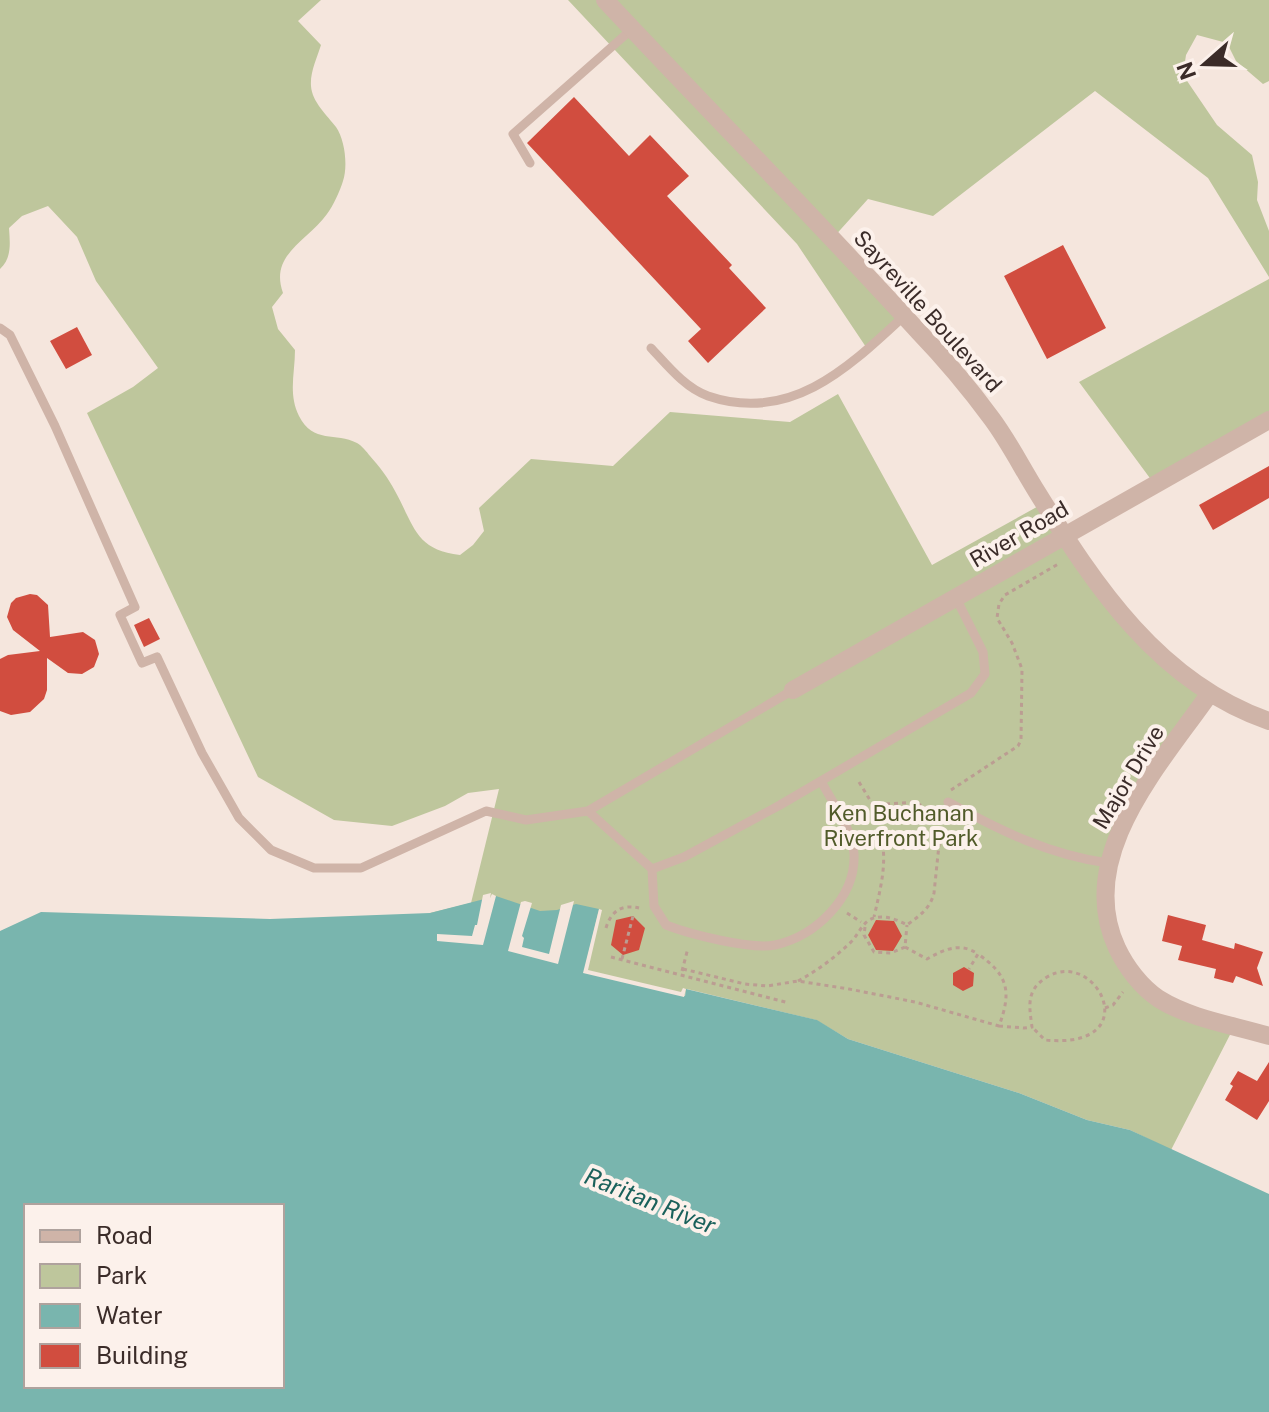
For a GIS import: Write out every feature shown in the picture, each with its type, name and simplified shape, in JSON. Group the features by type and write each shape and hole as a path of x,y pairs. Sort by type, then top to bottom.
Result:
{"street":[{"name":"Sayreville Boulevard","path":"605,0 904,316 993,420 1065,536 1134,631 1165,660 1210,693 1244,713 1269,721"},
{"name":"River Road","path":"793,690 1269,420"},
{"name":"Major Drive","path":"1210,693 1118,832 1108,863 1104,910 1115,944 1135,977 1158,998 1187,1013 1269,1036"}],"lane":[{"path":"530,163 513,134 632,29"},
{"path":"651,348 675,374 706,396 752,404 790,399 812,390 865,352 904,316"},
{"path":"0,328 10,335 55,426 135,607 120,615 142,663 157,657 202,753 239,818 271,850 314,868 361,868 486,811 526,820 588,811 793,690"},
{"path":"652,869 684,857 971,693 985,674 983,652 956,598"},
{"path":"588,811 652,869 654,906 661,921 674,928 753,946 776,945 802,934 822,920 843,898 852,875 855,852 821,781"},
{"path":"948,802 1037,847 1108,863"}],"path":[{"path":"948,802 952,787 1018,746 1021,740 1022,669 1012,643 997,618 999,604 1005,595 1060,563"},
{"path":"859,782 873,805 883,834 886,864 874,917"},
{"path":"873,805 915,802 942,817 931,904 907,925 905,947"},
{"path":"606,928 610,917 621,908 635,907 646,913"},
{"path":"622,960 633,916"},
{"path":"683,969 745,984 767,986 798,981 853,941 865,923 874,917 895,918 907,925"},
{"path":"865,923 864,935 874,952 891,953 905,947"},
{"path":"682,975 692,932"},
{"path":"905,947 927,959 954,948 968,947 978,954 1002,975 1006,986 999,1026"},
{"path":"969,969 978,954"},
{"path":"611,957 789,1003"},
{"path":"1069,972 1084,975 1097,987 1105,1008 1101,1025 1088,1037 1075,1041 1045,1040 1032,1027 1029,1005 1035,984 1052,974 1069,972"},
{"path":"798,981 915,1002 999,1026 1032,1027"},
{"path":"1105,1008 1113,1005 1123,992"}],"green space":[{"name":"Ken Buchanan Riverfront Park","path":"0,0 321,0 298,21 321,45 314,65 312,92 342,139 345,175 327,214 286,258 281,268 283,293 272,307 278,329 295,350 294,400 305,425 318,434 349,440 362,447 390,482 418,534 434,548 460,555 473,545 484,531 479,508 531,459 613,466 670,412 790,422 838,394 932,565 1044,503 1108,599 1210,693 1118,832 1110,933 1158,998 1235,1025 1171,1150 1130,1130 1087,1120 1019,1093 848,1039 816,1020 687,989 684,997 583,973 430,913 471,903 499,789 468,793 445,806 392,826 334,820 258,777 87,413 133,387 158,368 96,281 77,237 48,206 22,216 9,228 8,255 0,269"},
{"path":"568,0 1269,0 1269,81 1263,84 1236,61 1227,43 1197,35 1186,55 1183,75 1217,125 1252,155 1258,182 1257,200 1269,231 1269,277 1208,178 1095,91 933,216 868,199 832,239 904,316 868,350 797,244"},
{"path":"1269,279 1269,420 1155,485 1079,382"}],"water":[{"name":"Raritan River","path":"496,896 540,911 576,904 599,909 584,972 685,996 686,989 817,1020 848,1039 1019,1093 1087,1120 1130,1130 1269,1194 1269,1412 0,1412 0,931 41,912 270,919 430,913"}],"pier":[{"path":"491,893 490,898 492,894 496,896 483,945 437,941 437,934 472,936 483,895"},
{"path":"574,901 558,964 508,951 521,902 532,903 522,936 522,947 549,954 561,905"},
{"path":"599,909 602,910 588,970 681,992 683,988 686,989 684,997 583,973"}],"building":[{"path":"574,97 629,156 650,135 689,176 667,196 732,265 729,268 766,308 708,363 688,341 701,329 527,143"},
{"path":"1063,245 1106,328 1047,359 1004,276"},
{"path":"77,327 92,355 66,369 50,341"},
{"path":"1269,466 1269,498 1213,530 1199,505"},
{"path":"37,595 48,605 50,637 83,632 95,640 99,654 94,667 82,674 68,673 47,658 44,699 30,712 11,715 0,711 0,659 40,651 13,630 7,617 16,598"},
{"path":"149,618 160,639 144,647 134,625"},
{"path":"1168,915 1206,925 1202,940 1234,949 1235,943 1263,952 1257,968 1263,986 1236,976 1233,983 1214,978 1216,969 1178,960 1182,946 1162,941"},
{"path":"633,916 645,928 639,950 623,955 611,945 616,920"},
{"path":"876,920 894,921 902,936 893,951 876,950 868,935"},
{"path":"964,967 974,973 973,986 963,991 953,985 953,973"},
{"path":"1269,1062 1269,1101 1257,1120 1225,1100 1238,1071 1257,1081"}]}
